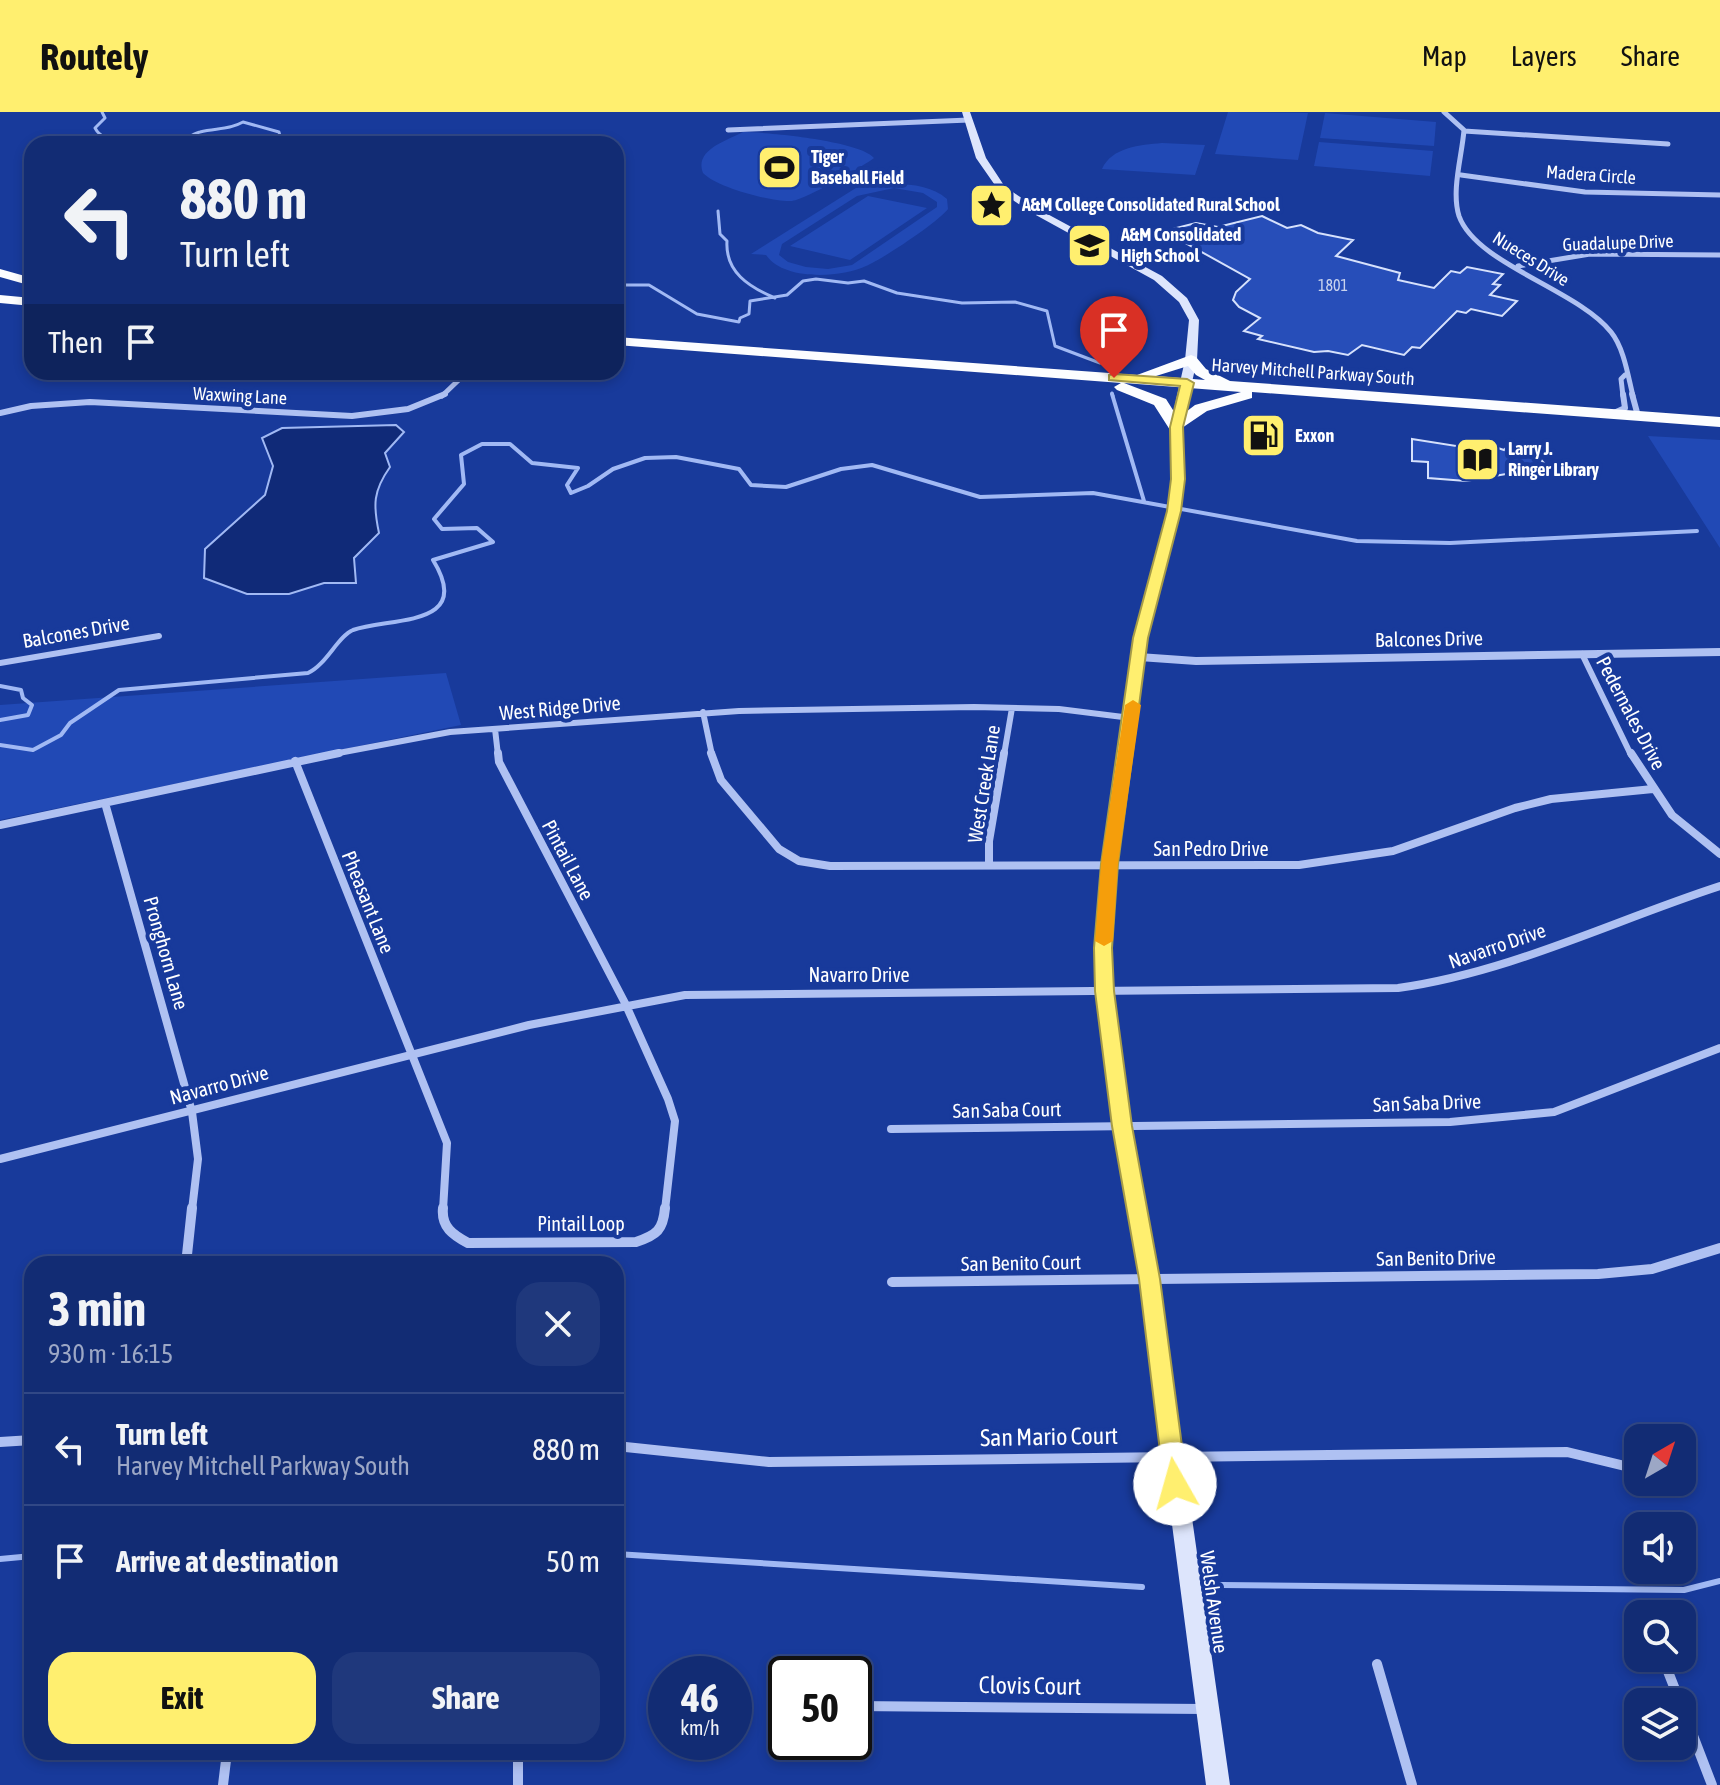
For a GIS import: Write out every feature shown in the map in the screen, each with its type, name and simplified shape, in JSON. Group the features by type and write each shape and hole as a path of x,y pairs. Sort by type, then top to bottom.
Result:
{"highway":[{"path":"4,277 24,281"},
{"path":"4,277 24,286"},
{"path":"0,299 24,301"},
{"name":"Harvey Mitchell Parkway South","path":"624,342 1113,381"},
{"name":"Harvey Mitchell Parkway South","path":"624,350 1186,386 1614,418 1720,430"},
{"path":"1113,381 1153,373 1191,360 1201,372 1247,391"},
{"path":"1113,381 1160,402 1176,427 1201,408 1247,391"},
{"path":"1614,418 1638,416 1720,422"}],"main road":[{"name":"Welsh Avenue","path":"968,116 981,158 1002,189 1037,212 1150,273 1178,294 1194,320 1191,360 1176,427 1175,505 1139,657 1110,864 1103,948 1105,991 1122,1126 1149,1279 1218,1785"}],"street":[{"path":"1444,112 1463,126 1464,131 1668,144"},
{"path":"728,130 968,116"},
{"name":"Nueces Drive","path":"1464,131 1458,206 1462,223 1477,241 1605,324 1617,340 1638,416"},
{"name":"Madera Circle","path":"1461,175 1585,192 1720,195"},
{"name":"Guadalupe Drive","path":"1517,266 1601,254 1720,255"},
{"name":"Nueces Drive","path":"1614,418 1625,408 1621,379 1625,375"},
{"name":"Waxwing Lane","path":"0,413 31,406 90,402 335,416 375,414 427,402 456,387 461,380"},
{"name":"Balcones Drive","path":"0,663 159,636"},
{"name":"Balcones Drive","path":"1139,657 1196,661 1720,652"},
{"name":"Pedernales Drive","path":"1582,654 1638,768 1672,815 1720,854"},
{"name":"West Ridge Drive","path":"0,825 295,761 423,737 495,729 703,712 1012,708 1059,709 1131,718"},
{"name":"West Creek Lane","path":"989,865 989,841 1012,708"},
{"name":"San Pedro Drive","path":"703,712 711,754 721,780 779,849 799,861 830,866 1299,865 1349,860 1393,851 1515,808 1551,799 1653,789"},
{"name":"Pintail Lane","path":"495,729 499,762 625,1003"},
{"name":"Pheasant Lane","path":"295,761 412,1054"},
{"name":"Pronghorn Lane","path":"105,803 192,1112 198,1159 187,1256"},
{"name":"Navarro Drive","path":"0,1159 625,1003 685,995 1398,988 1438,985 1720,886"},
{"name":"Pintail Loop","path":"412,1054 447,1143 442,1217 451,1234 468,1243 636,1242 655,1236 663,1226 675,1121 625,1003"},
{"name":"San Saba Drive","path":"1122,1126 1450,1122 1554,1112 1720,1048"},
{"name":"San Saba Court","path":"891,1129 1122,1126"},
{"name":"San Benito Drive","path":"1149,1279 1598,1274 1652,1269 1720,1248"},
{"name":"San Benito Court","path":"892,1282 1149,1279"},
{"path":"0,1442 24,1440"},
{"name":"San Mario Court","path":"624,1447 769,1462 1567,1452 1624,1466"},
{"path":"1377,1664 1412,1785"},
{"name":"Clovis Court","path":"872,1706 1206,1709"},
{"path":"1696,1744 1712,1785"},
{"path":"223,1785 226,1760"},
{"path":"518,1760 518,1785"}],"shaded area":[{"path":"1228,112 1308,113 1298,160 1215,154"},
{"path":"1325,113 1436,122 1434,146 1320,138"},
{"name":"Tiger Baseball Field","path":"743,132 833,142 866,152 874,158 798,200 771,199 744,193 703,173 701,165 707,152"},
{"path":"1319,142 1433,151 1430,176 1314,166"},
{"path":"1162,143 1205,145 1195,175 1102,169 1112,156 1120,152 1136,146"},
{"path":"867,181 876,185 922,187 947,199 948,209 910,240 855,270 828,275 799,273 774,263 766,255 751,254","holes":["894,188 923,193 937,202 937,207 852,265 828,269 806,267 788,262 779,255 782,244 857,196"]},
{"path":"868,196 927,208 850,260 790,246"},
{"path":"396,425 404,432 385,453 390,467 376,498 379,533 354,558 356,583 324,583 289,594 247,594 204,578 205,549 265,495 273,466 262,438 282,428"},
{"path":"1648,436 1720,440 1720,548"},
{"path":"446,673 461,725 0,820 0,705"}],"building":[{"name":"A&M Consolidated High School","path":"1262,216 1287,228 1301,225 1318,233 1353,240 1336,256 1400,273 1398,280 1434,288 1451,271 1460,273 1467,267 1503,274 1493,284 1500,285 1490,295 1517,301 1502,316 1471,309 1466,313 1457,311 1420,348 1412,347 1404,355 1362,345 1348,355 1314,352 1258,339 1262,336 1244,331 1260,318 1239,307 1233,300 1236,292 1250,279 1164,231 1196,223 1218,227"},
{"name":"Larry J. Ringer Library","path":"1412,439 1488,449 1492,446 1520,451 1523,448 1534,452 1544,463 1535,474 1506,474 1466,481 1428,478 1428,462 1412,461"}],"waterway":[{"path":"102,112 105,118 95,128 103,136"},
{"path":"190,136 243,122 279,132 280,136"},
{"path":"718,211 720,234 727,241 727,252 734,270 756,289 773,297"},
{"path":"773,297 787,295 803,281 816,279 848,283 864,281 897,293 962,303 1015,302 1047,311 1055,346 1100,363"},
{"path":"624,285 649,285 697,314 739,322 740,318 749,314 750,301 773,297"},
{"path":"1112,394 1144,501"},
{"path":"0,745 33,750 61,735 70,723 119,690 308,673 353,630 423,616 436,609 443,598 443,582 433,560 493,542 477,528 442,529 434,519 464,484 461,455 482,444 510,444 532,463 578,468 567,485 571,493 613,469 645,458 676,457 739,469 751,485 786,487 841,469 872,465 980,497 1093,493 1357,541 1450,543 1697,531"},
{"path":"0,686 21,690 23,698 32,705 28,715 0,720"},
{"path":"624,1555 1142,1587"},
{"path":"0,1559 24,1557"},
{"path":"1222,1585 1684,1590 1720,1581"}],"slow traffic":[{"path":"1104,941 1110,864 1133,705"}],"place":[{"name":"Tiger Baseball Field","path":"780,167"},
{"name":"A&M College Consolidated Rural School","path":"991,205"},
{"name":"A&M Consolidated High School","path":"1090,245"},
{"name":"Exxon","path":"1264,436"},
{"name":"Larry J. Ringer Library","path":"1477,459"}],"route":[{"path":"1114,378 1187,383 1176,427 1178,479 1174,511 1141,638 1110,864 1103,948 1105,991 1122,1126 1149,1279 1175,1484"}]}
